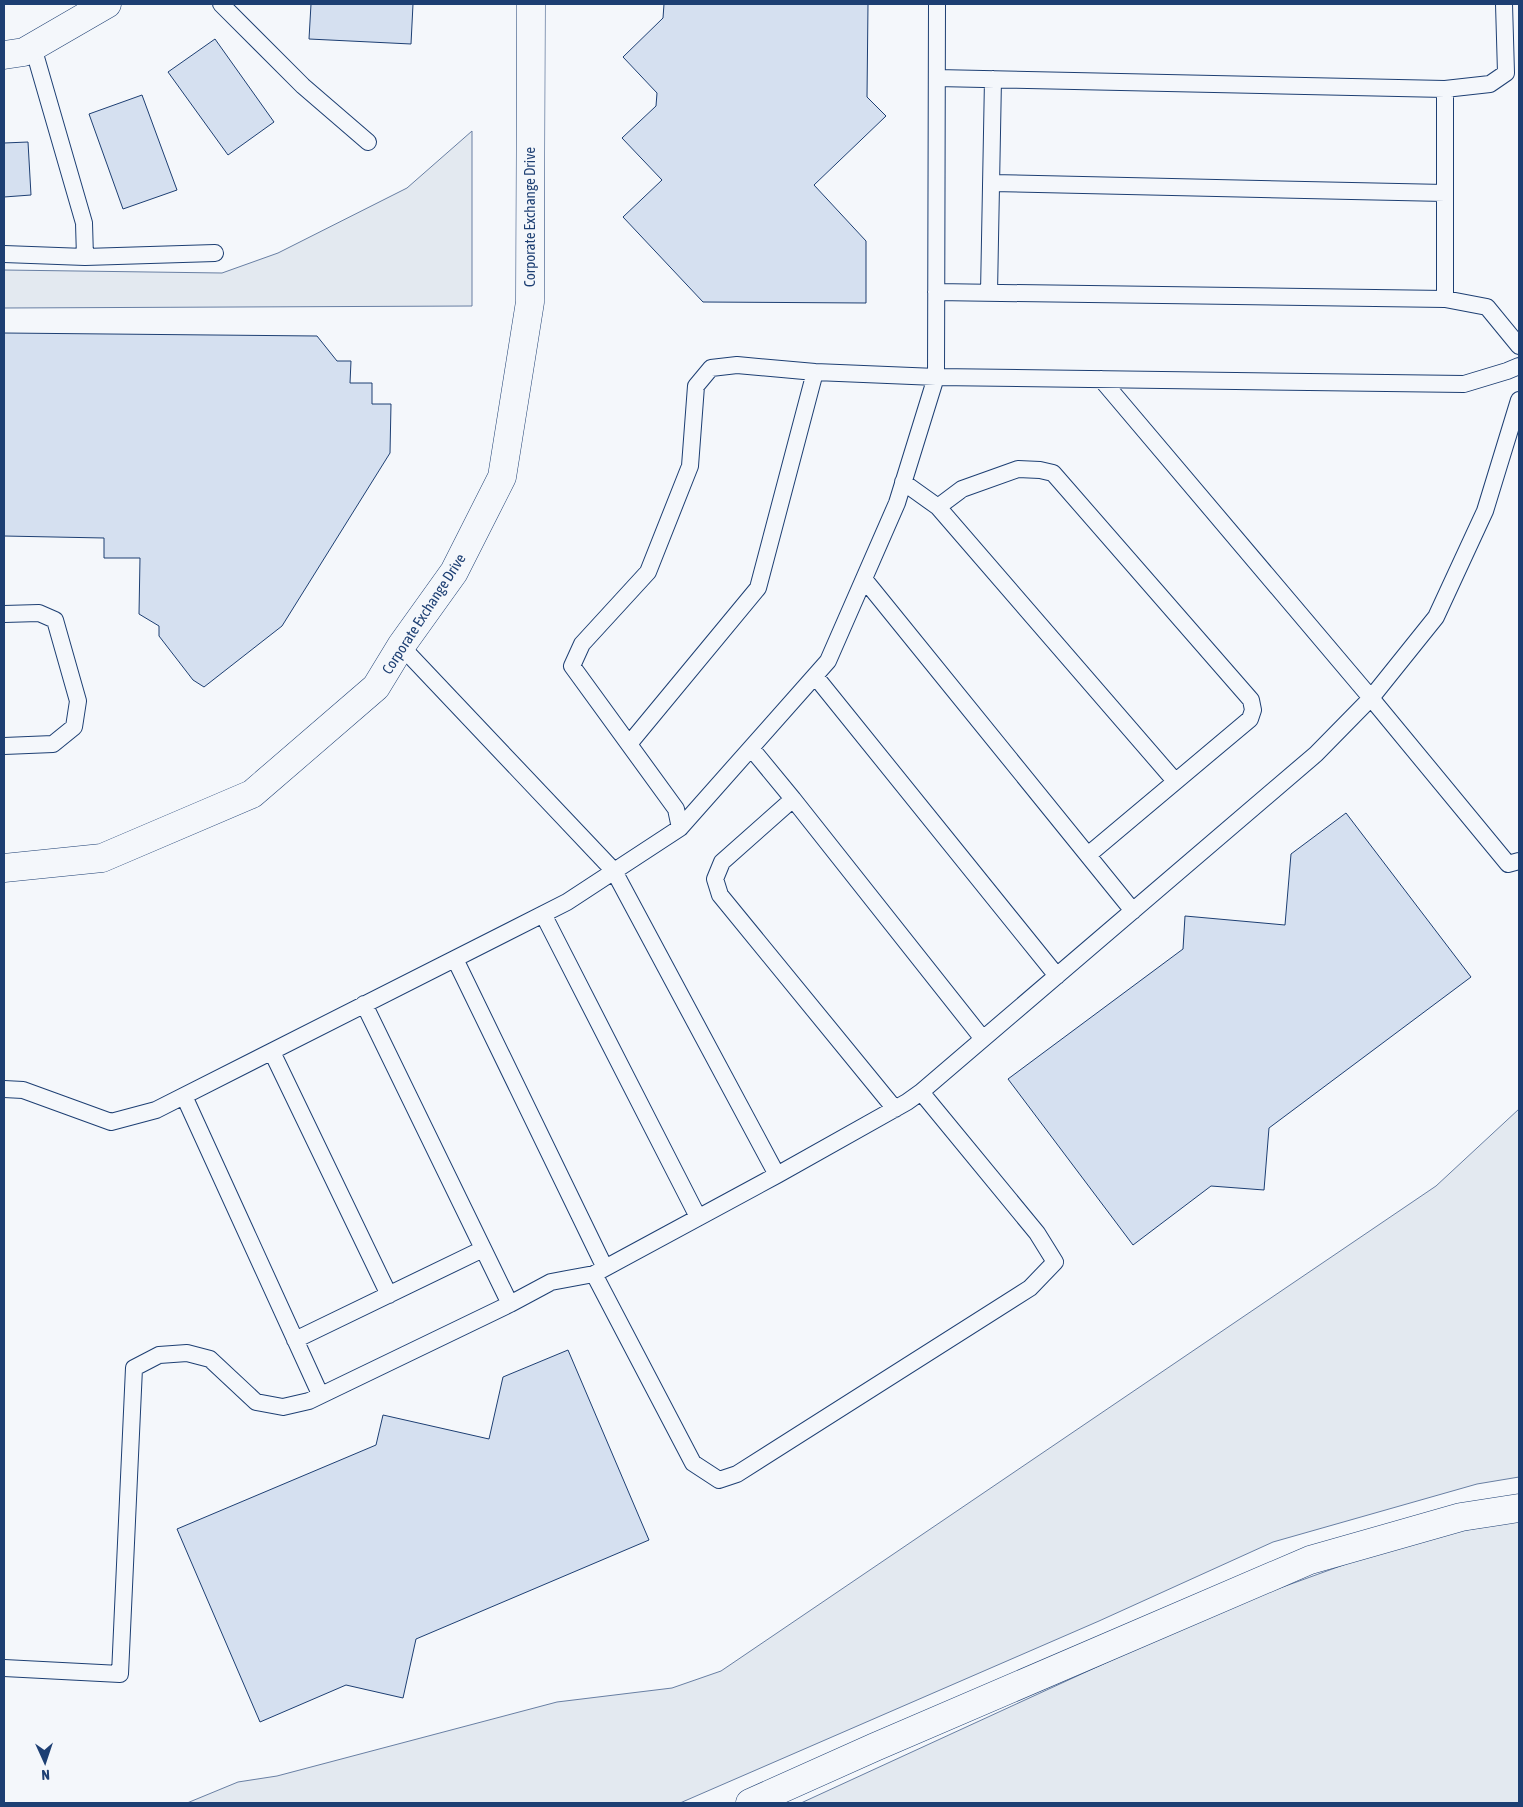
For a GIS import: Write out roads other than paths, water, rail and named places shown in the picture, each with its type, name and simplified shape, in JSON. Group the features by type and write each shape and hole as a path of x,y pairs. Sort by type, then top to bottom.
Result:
{"main road":[{"path":"4,56 24,52 107,4"},
{"name":"Corporate Exchange Drive","path":"4,868 102,858 252,794 376,687 401,646 454,572 502,477 530,302 531,4"},
{"path":"750,1803 875,1747 1310,1560 1461,1517 1519,1508"}],"lane":[{"path":"221,4 303,86 368,142"},
{"path":"4,1089 23,1090 111,1122 156,1110 455,959 567,902 680,828 816,676 828,661 897,503 936,377 937,4"},
{"path":"937,78 1445,89 1490,84 1506,73 1504,4"},
{"path":"33,47 84,223 85,257"},
{"path":"989,293 993,79"},
{"path":"1445,89 1445,298"},
{"path":"991,183 1445,193"},
{"path":"4,254 85,257 215,253"},
{"path":"936,292 1445,298 1487,307 1519,346"},
{"path":"680,828 676,809 572,666 582,644 648,572 690,466 696,386 711,368 737,365 815,372 936,377 1464,384 1519,366"},
{"path":"629,744 758,588 815,372"},
{"path":"1101,379 1371,698 1508,864 1519,861"},
{"path":"4,1668 120,1674 134,1368 159,1355 187,1353 210,1359 256,1402 283,1407 309,1401 320,1394 510,1304 551,1282 600,1270 777,1175 895,1109 921,1092 1316,754 1371,698 1436,617 1486,511 1519,400"},
{"path":"938,507 962,489 1018,469 1040,470 1053,473 1251,700 1253,710 1250,719 1088,855"},
{"path":"903,482 938,507 1175,781"},
{"path":"864,578 1133,911"},
{"path":"4,614 39,613 55,620 78,701 74,727 53,744 4,746"},
{"path":"401,646 614,871 777,1175"},
{"path":"816,676 1057,976"},
{"path":"751,748 983,1039"},
{"path":"792,798 722,862 715,878 720,895 895,1109"},
{"path":"542,914 698,1217"},
{"path":"455,959 600,1270 694,1463 719,1480 738,1474 1030,1288 1055,1262 1037,1233 921,1092"},
{"path":"364,1004 510,1304"},
{"path":"272,1052 389,1295"},
{"path":"184,1096 320,1394"},
{"path":"295,1340 483,1249"}]}
